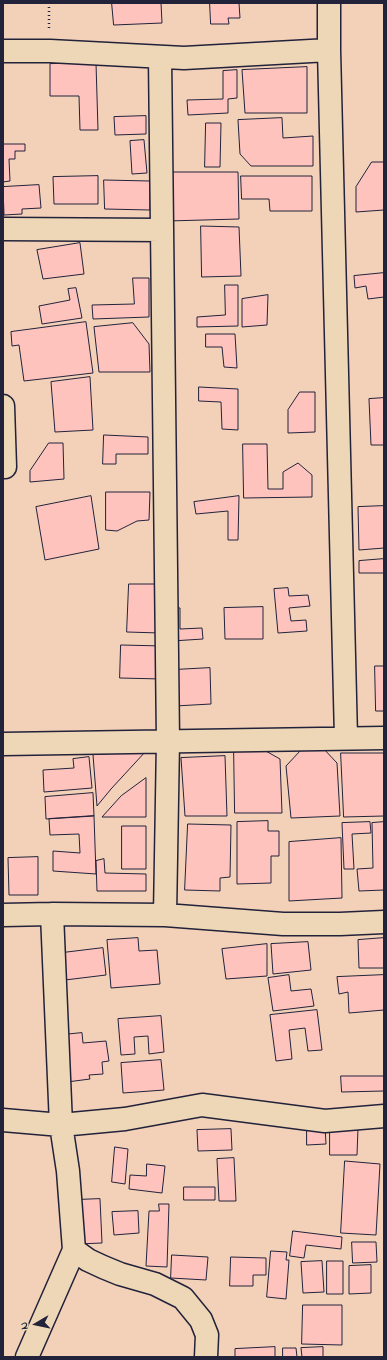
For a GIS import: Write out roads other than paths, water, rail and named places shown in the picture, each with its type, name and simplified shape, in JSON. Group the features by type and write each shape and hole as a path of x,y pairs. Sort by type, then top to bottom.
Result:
{"street":[{"path":"329,3 346,738"},
{"path":"3,51 50,51 184,58 329,50"},
{"path":"160,57 168,741 165,915"},
{"path":"3,229 162,230"},
{"path":"3,406 5,467"},
{"path":"3,744 384,738"},
{"path":"27,1357 74,1250 68,1171 62,1125 52,914"},
{"path":"3,915 165,915 283,924 384,922"},
{"path":"3,1120 62,1125 125,1119 202,1105 325,1121 384,1116"},
{"path":"74,1250 103,1268 155,1284 183,1298 201,1320 207,1335 206,1357"}]}
